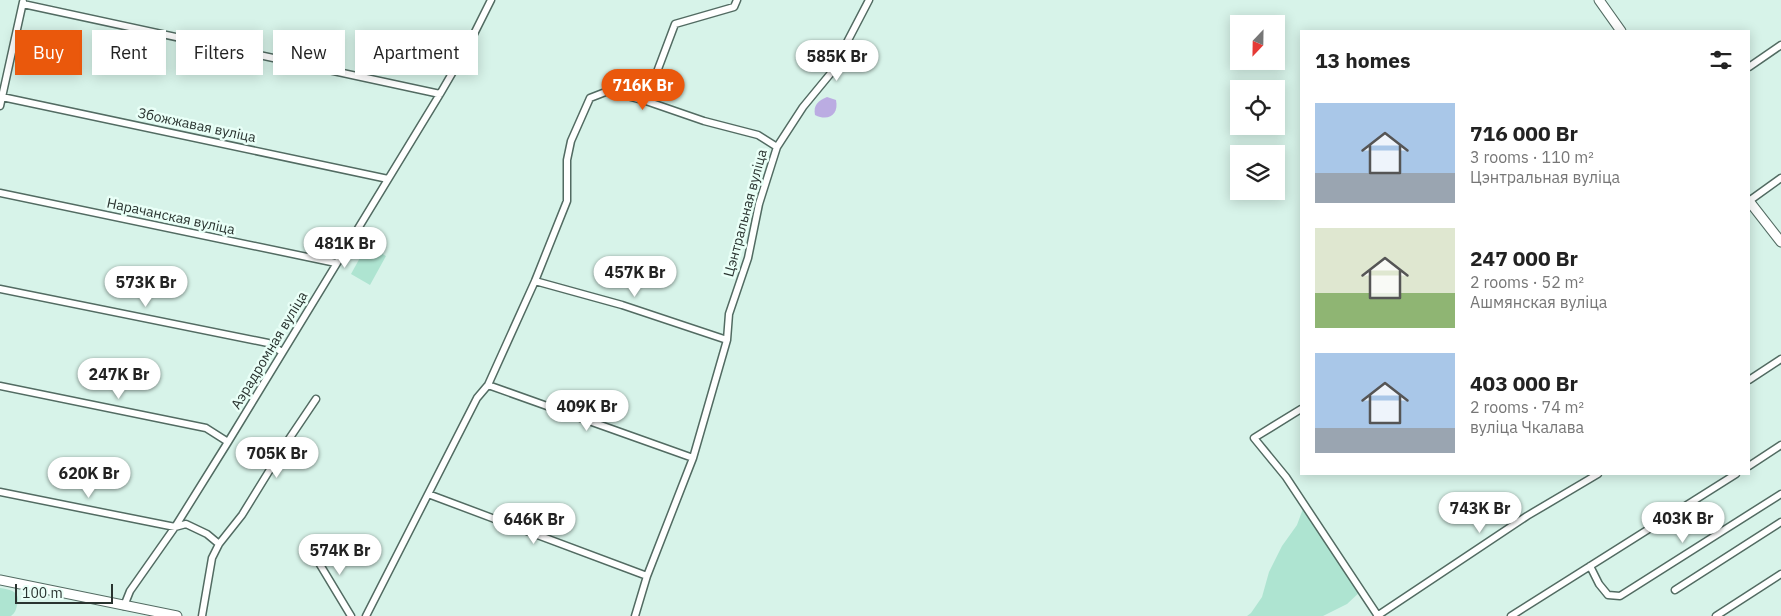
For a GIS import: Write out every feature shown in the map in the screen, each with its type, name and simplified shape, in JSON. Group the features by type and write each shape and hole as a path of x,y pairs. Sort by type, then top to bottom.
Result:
{"main road":[{"path":"1598,0 1620,30"},
{"path":"1750,202 1781,242"},
{"path":"0,580 178,616"}],"street":[{"name":"Аэрадромная вуліца","path":"124,606 130,591 174,527 228,442 440,94 468,46 491,0"},
{"path":"646,101 675,24 734,7 737,0"},
{"path":"777,147 802,107 831,73 869,0"},
{"path":"0,106 23,2 440,94"},
{"path":"1750,66 1781,45"},
{"name":"Цэнтральная вуліца","path":"366,616 477,398 488,385 535,281 567,202 567,160 570,141 590,98 608,91 646,101 704,122 758,135 777,147 759,204 748,258 729,314 727,340 693,458 648,576 635,616"},
{"name":"Збожжавая вуліца","path":"2,97 388,179"},
{"path":"1750,200 1781,178"},
{"name":"Нарачанская вуліца","path":"0,193 336,263"},
{"path":"535,281 622,305 727,340"},
{"path":"0,289 268,343 282,352"},
{"path":"1750,379 1781,359"},
{"path":"488,385 693,458"},
{"path":"0,386 206,428 228,442"},
{"path":"202,616 212,558 219,544 242,515 316,399"},
{"path":"1300,410 1254,438 1286,477 1378,616 1480,546 1596,475"},
{"path":"1750,465 1781,446"},
{"path":"1511,616 1734,475"},
{"path":"0,492 174,527 186,524 207,534 219,544"},
{"path":"428,494 648,576"},
{"path":"1590,566 1599,584 1608,595 1620,596 1781,494"},
{"path":"1675,590 1781,522"},
{"path":"310,548 351,616"},
{"path":"1716,616 1781,574"}],"green space":[{"path":"367,245 386,256 370,285 351,274"},
{"path":"1304,506 1348,564 1362,590 1347,604 1323,616 1247,616 1262,597 1269,572 1282,546 1297,525"},
{"path":"0,588 14,592 18,597 16,610 11,616 0,616"}],"shaded area":[{"path":"827,97 836,100 837,105 834,113 825,118 815,115 817,104"}]}
